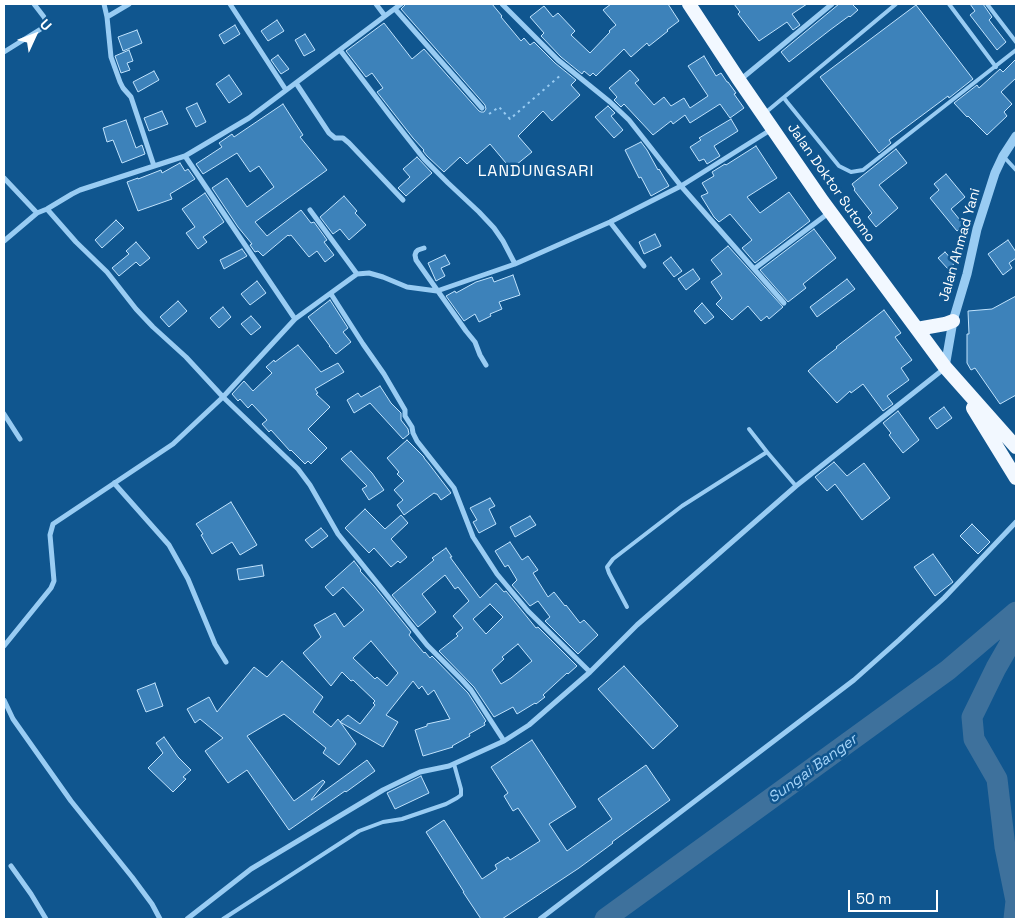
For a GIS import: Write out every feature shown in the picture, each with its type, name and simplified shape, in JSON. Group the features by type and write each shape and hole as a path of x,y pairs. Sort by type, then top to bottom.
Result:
{"highway":[{"name":"Jalan Doktor Sutomo","path":"689,4 772,128 917,330 950,372 1016,447"},
{"path":"917,330 953,321"},
{"name":"Jalan Doktor Sutomo","path":"950,372 1016,478"}],"street":[{"path":"4,52 44,28 47,23 34,4"},
{"path":"104,4 111,57 120,82 131,97 154,166"},
{"path":"107,16 129,4"},
{"path":"230,4 286,90"},
{"path":"376,4 385,16"},
{"path":"4,241 37,213 80,190 185,156 249,118 401,4"},
{"path":"502,4 568,70 592,87 629,120 681,186 784,303"},
{"path":"740,80 832,4"},
{"path":"395,9 482,108"},
{"path":"340,50 424,159 494,228 515,264"},
{"path":"296,82 329,133 335,138 343,138 349,143 403,200"},
{"path":"4,646 51,588 54,581 50,535 53,524 172,444 223,397 295,320 357,274 369,273 383,276 407,287 437,291 515,264 610,222 681,186 772,128"},
{"name":"Jalan Ahmad Yani","path":"950,372 953,321 967,274 977,230 1003,156 1016,136"},
{"path":"185,156 295,320"},
{"path":"4,178 37,213"},
{"path":"46,209 107,272 153,327 186,357 223,397 298,469 310,485 338,534 427,645 471,690 504,741"},
{"path":"310,210 357,274"},
{"path":"754,269 831,212"},
{"path":"610,222 644,266"},
{"path":"424,248 416,252 416,260 475,342 486,365"},
{"path":"331,294 384,374 405,410 405,416 412,427 417,441 454,488 473,537 497,574 528,611 590,672"},
{"path":"187,919 251,869 383,790 420,772 454,764 504,741 529,725 590,672 637,625 796,486 950,372"},
{"path":"4,414 20,439"},
{"path":"114,483 169,545 188,579 215,644 226,662"},
{"path":"540,919 854,680 944,598 1016,522"},
{"path":"4,700 13,719 71,801 132,877 152,904 160,919"},
{"path":"10,866 31,894 46,919"}],"lane":[{"path":"764,114 896,4"},
{"path":"949,4 996,66"},
{"path":"987,4 1016,42"},
{"path":"784,98 839,166 851,172 863,170 1016,50"},
{"path":"1003,156 1016,170"},
{"path":"749,429 796,486"},
{"path":"626,607 607,567 613,559 682,506 767,452"},
{"path":"223,919 359,832 383,822 402,819 446,804 457,798 461,795 461,789 454,764"}],"path":[{"path":"482,108 488,115 499,107 510,119 568,70"}],"building":[{"path":"406,4 492,4 521,41 524,38 530,45 534,42 576,80 571,85 580,95 552,121 543,111 518,136 532,152 511,169 490,144 467,164 460,157 444,172 427,156 377,92 383,88 372,73 366,77 346,51 384,23 412,59 424,49 479,111 484,112 486,109 485,105 401,9"},
{"path":"611,4 668,4 679,21 649,46 647,43 631,57 624,49 596,76 593,73 590,76 584,71 582,74 561,57 541,36 544,33 530,17 544,6 553,17 558,13 575,31 571,35 590,53 616,25 603,10"},
{"path":"734,4 807,4 792,14 800,25 793,30 787,22 759,41 738,14 740,12"},
{"path":"839,4 852,4 858,10 789,62 781,52"},
{"path":"970,4 983,4 992,17 989,20 1006,42 997,50 970,15 975,11"},
{"path":"916,5 973,79 889,140 891,143 879,153 820,77"},
{"path":"277,20 284,31 268,41 261,31"},
{"path":"235,25 240,34 224,44 219,35"},
{"path":"137,30 142,43 123,51 118,37"},
{"path":"305,34 315,50 304,56 295,40"},
{"path":"129,50 133,61 127,63 130,70 121,73 115,56"},
{"path":"278,55 289,69 281,74 271,60"},
{"path":"704,56 716,76 721,73 728,82 744,108 730,118 720,104 690,123 685,115 673,124 671,121 653,135 624,104 621,107 614,100 617,97 609,88 630,70 639,80 635,83 654,105 664,97 671,106 684,98 690,108 708,96 688,66"},
{"path":"1016,59 1016,78 1001,92 1012,104 1004,112 1007,116 987,135 954,103 977,85 979,88 1000,69 1003,72"},
{"path":"154,71 159,80 138,92 133,82"},
{"path":"229,75 242,94 229,103 216,84"},
{"path":"197,103 206,122 196,127 186,108"},
{"path":"283,104 303,135 300,137 327,170 255,222 267,236 301,210 311,223 314,222 327,240 324,242 334,255 325,262 317,251 309,257 291,235 288,235 263,256 258,251 255,252 250,245 252,244 238,227 212,188 227,178 247,207 274,187 259,166 250,172 237,153 203,174 196,164 222,147 219,143 232,134 234,137"},
{"path":"608,106 615,113 611,116 623,130 614,138 595,117"},
{"path":"162,111 168,124 149,131 144,118"},
{"path":"731,119 738,131 714,146 720,156 707,164 704,159 699,161 690,147 701,140 699,138"},
{"path":"126,120 136,148 142,145 145,154 122,163 113,140 107,142 103,128"},
{"path":"641,142 669,186 651,196 641,177 639,178 625,150"},
{"path":"756,146 777,178 747,197 760,213 789,192 810,221 755,263 742,248 752,240 730,214 719,222 701,196 708,193 702,183 714,176 712,172"},
{"path":"896,149 907,163 879,185 898,208 876,227 868,217 872,213 854,190 852,184"},
{"path":"417,157 432,173 406,196 398,188 410,177 403,169"},
{"path":"180,163 185,171 188,169 195,179 170,194 172,199 138,211 127,182 161,170 162,173"},
{"path":"946,174 965,197 951,209 964,225 957,231 930,198 939,190 934,184"},
{"path":"205,193 224,222 203,237 207,242 198,249 186,233 195,227 182,209"},
{"path":"344,196 357,211 355,213 366,225 349,240 340,229 333,234 320,217"},
{"path":"116,220 124,228 102,248 95,240"},
{"path":"814,229 836,258 803,284 806,288 788,302 760,270"},
{"path":"655,234 661,246 644,254 639,242"},
{"path":"1008,240 1016,252 1016,258 1009,263 1012,268 1003,275 988,254"},
{"path":"136,242 150,258 140,266 136,262 119,276 112,268 129,254 126,251"},
{"path":"728,246 783,307 769,319 767,316 761,321 748,306 732,320 716,304 722,298 711,282 722,274 711,260"},
{"path":"242,249 247,256 224,269 220,260"},
{"path":"945,252 955,263 948,269 938,258"},
{"path":"445,255 450,264 441,268 445,276 436,281 428,263"},
{"path":"671,257 682,271 674,277 663,263"},
{"path":"693,269 700,279 686,290 678,279"},
{"path":"513,275 520,295 499,302 502,309 490,314 491,316 479,322 475,314 464,321 446,296 455,291 456,293 476,282 492,277 494,282"},
{"path":"847,279 855,289 817,317 810,307"},
{"path":"257,281 266,293 250,305 241,294"},
{"path":"1016,296 1016,395 1000,404 975,368 971,370 967,363 968,311 992,309"},
{"path":"330,300 348,328 343,332 351,342 336,354 308,317"},
{"path":"178,301 187,311 169,327 160,317"},
{"path":"702,303 714,317 705,324 694,311"},
{"path":"223,307 231,317 219,328 210,318"},
{"path":"884,310 901,333 895,337 912,360 901,368 909,380 887,396 893,404 883,411 863,384 851,393 850,391 837,403 808,371"},
{"path":"251,316 261,327 251,335 241,324"},
{"path":"298,345 321,372 338,363 344,372 315,389 318,393 316,394 330,407 308,429 327,448 311,464 308,461 305,464 271,430 269,432 262,424 267,420 252,404 248,408 240,399 238,401 232,394 244,381 253,391 272,373 266,367"},
{"path":"380,386 391,403 401,413 401,420 408,429 409,434 403,439 370,403 354,413 347,400 358,393 361,397"},
{"path":"944,407 952,418 937,429 929,418"},
{"path":"898,411 919,440 903,453 889,435 891,433 883,423"},
{"path":"407,440 424,457 451,493 441,500 434,493 404,515 397,505 403,500 394,490 404,481 387,458"},
{"path":"351,451 372,473 384,490 369,500 362,489 367,486 341,459"},
{"path":"834,462 847,476 864,463 890,498 862,520 835,484 827,491 815,477"},
{"path":"490,498 495,506 489,509 496,524 479,533 473,522 477,520 470,508"},
{"path":"231,502 257,545 240,555 232,542 212,554 196,524"},
{"path":"365,509 385,529 401,515 408,523 391,539 407,557 400,563 398,561 391,567 374,548 369,553 345,528"},
{"path":"530,516 536,525 515,537 510,527"},
{"path":"972,524 990,542 978,554 960,536"},
{"path":"321,528 328,536 312,548 305,540"},
{"path":"510,542 522,560 528,556 538,570 533,573 548,597 554,592 580,623 584,620 598,635 578,654 545,621 550,617 538,601 530,606 512,585 517,580 508,565 505,567 495,551"},
{"path":"446,548 452,557 450,557 480,598 496,583 504,592 506,591 536,628 538,627 577,666 543,695 545,697 536,704 517,714 513,707 494,717 474,687 439,651 458,636 456,634 463,628 453,616 469,601 458,587 455,589 445,575 422,594 436,612 418,627 392,595 434,560 432,558","holes":["490,604 503,617 486,634 473,619","518,644 532,661 501,684 492,670 504,659 502,657"]},
{"path":"933,554 953,582 935,596 914,567"},
{"path":"354,561 360,571 411,632 409,635 424,653 430,658 432,656 468,693 486,721 485,725 469,734 470,736 453,747 423,756 415,730 427,726 427,724 450,719 434,690 428,695 422,686 419,689 413,681 386,715 398,722 383,747 340,722 348,715 360,724 375,705 373,703 375,701 342,672 331,686 303,653 321,637 314,625 335,613 344,627 364,610 343,587 333,596 325,587","holes":["371,641 398,673 387,686 377,677 375,679 353,658"]},
{"path":"262,565 264,576 239,580 237,569"},
{"path":"282,661 323,697 313,712 331,727 338,719 356,744 339,765 323,753 326,748 284,714 247,736 294,801 323,780 325,782 312,800 367,760 375,771 289,830 247,770 228,783 205,751 223,738 200,719 195,723 187,709 209,697 217,712 254,667 267,677"},
{"path":"624,666 678,726 653,749 598,689"},
{"path":"155,683 163,706 146,712 137,690"},
{"path":"164,737 178,757 191,770 183,777 186,779 173,792 148,768 163,753 156,743"},
{"path":"532,740 576,807 549,824 567,851 612,819 598,799 646,765 670,800 579,868 502,919 481,919 426,832 444,820 482,879 497,869 495,865 508,857 510,860 540,841 518,808 513,811 504,796 508,793 491,767"},
{"path":"421,776 429,793 395,809 387,793"}],"waterway":[{"name":"Sungai Banger","path":"605,919 948,670 1016,612"},
{"path":"1014,919 1016,901 1005,847 997,779 974,739 972,717 1016,633"}],"district":[{"name":"LANDUNGSARI","path":"536,172"}]}
